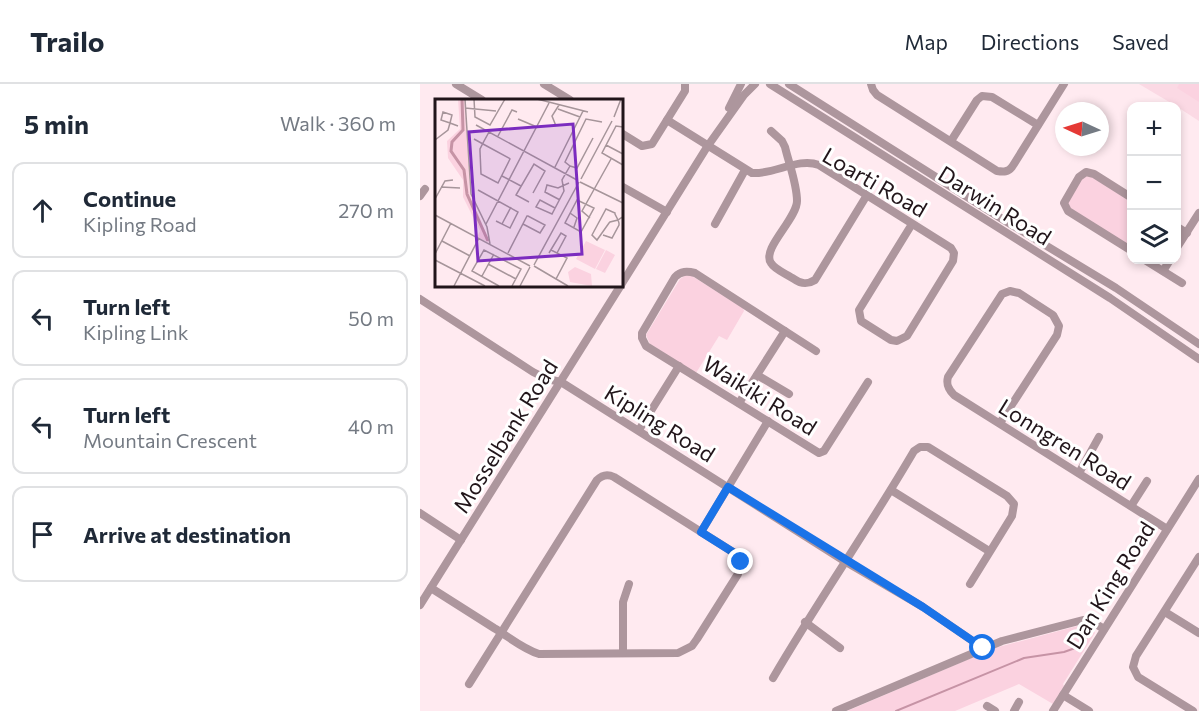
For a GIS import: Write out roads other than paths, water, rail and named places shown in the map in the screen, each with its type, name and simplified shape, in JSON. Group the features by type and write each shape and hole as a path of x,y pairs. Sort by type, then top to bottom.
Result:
{"street":[{"path":"456,84 480,99"},
{"path":"544,84 568,99"},
{"path":"622,134 640,145 650,145 654,142 685,92 686,84"},
{"name":"Mosselbank Road","path":"723,123 741,84"},
{"name":"Mosselbank Road","path":"622,283 723,123 755,84"},
{"name":"Darwin Road","path":"770,84 1110,298 1199,359"},
{"name":"Darwin Road","path":"789,84 1116,288 1199,344"},
{"path":"872,84 877,94 997,171 1006,171 1012,167 1064,84"},
{"path":"951,141 977,100 982,96 992,97 1038,125"},
{"path":"667,120 745,170 715,224"},
{"path":"771,131 782,141 797,200 794,214 771,249 769,257 772,264 799,282 811,283 867,195"},
{"name":"Loarti Road","path":"745,170 758,174 814,163 951,248 954,253 953,261 907,336 902,340 891,340 861,321 860,306 912,224"},
{"path":"1127,195 1094,174 1086,172 1079,177 1064,203 1068,211 1127,248"},
{"path":"622,187 667,212"},
{"path":"1181,242 1199,213"},
{"path":"1181,229 1187,233"},
{"path":"1152,264 1182,283"},
{"path":"1163,271 1167,264"},
{"path":"680,366 646,346 642,338 644,328 675,277 682,272 695,273 816,351"},
{"name":"Mosselbank Road","path":"420,605 620,286"},
{"name":"Lonngren Road","path":"1000,423 1057,335 1059,326 1053,315 1019,293 1010,291 1004,292 948,376 948,386 954,395 1167,529"},
{"name":"Kipling Road","path":"420,299 532,372 561,382 639,430 846,562 923,607 983,648"},
{"path":"739,403 785,331"},
{"name":"Waikiki Road","path":"639,430 680,366 817,452 824,451 868,382"},
{"path":"757,375 789,394"},
{"path":"701,532 768,421"},
{"path":"1079,473 1099,437"},
{"path":"773,678 914,451 924,446 1012,501 1014,508 1012,516 970,584"},
{"path":"431,588 501,632 528,650 539,654 684,652 698,639 738,574 741,562 736,554 614,477 602,476 597,480 501,632 469,684"},
{"name":"Dan King Road","path":"1053,711 1199,479"},
{"path":"1131,506 1147,481"},
{"path":"891,490 989,551"},
{"path":"420,513 461,540"},
{"path":"1193,711 1133,671 1136,656 1199,557"},
{"path":"623,653 623,602 629,584"},
{"path":"1165,612 1199,633"},
{"path":"836,711 1002,641 1083,620 1104,628"},
{"path":"806,622 840,648"},
{"path":"1063,695 1089,711"},
{"path":"1014,711 1019,702"}],"waterway":[{"path":"896,711 1024,658 1064,652 1078,647 1089,635"}]}
